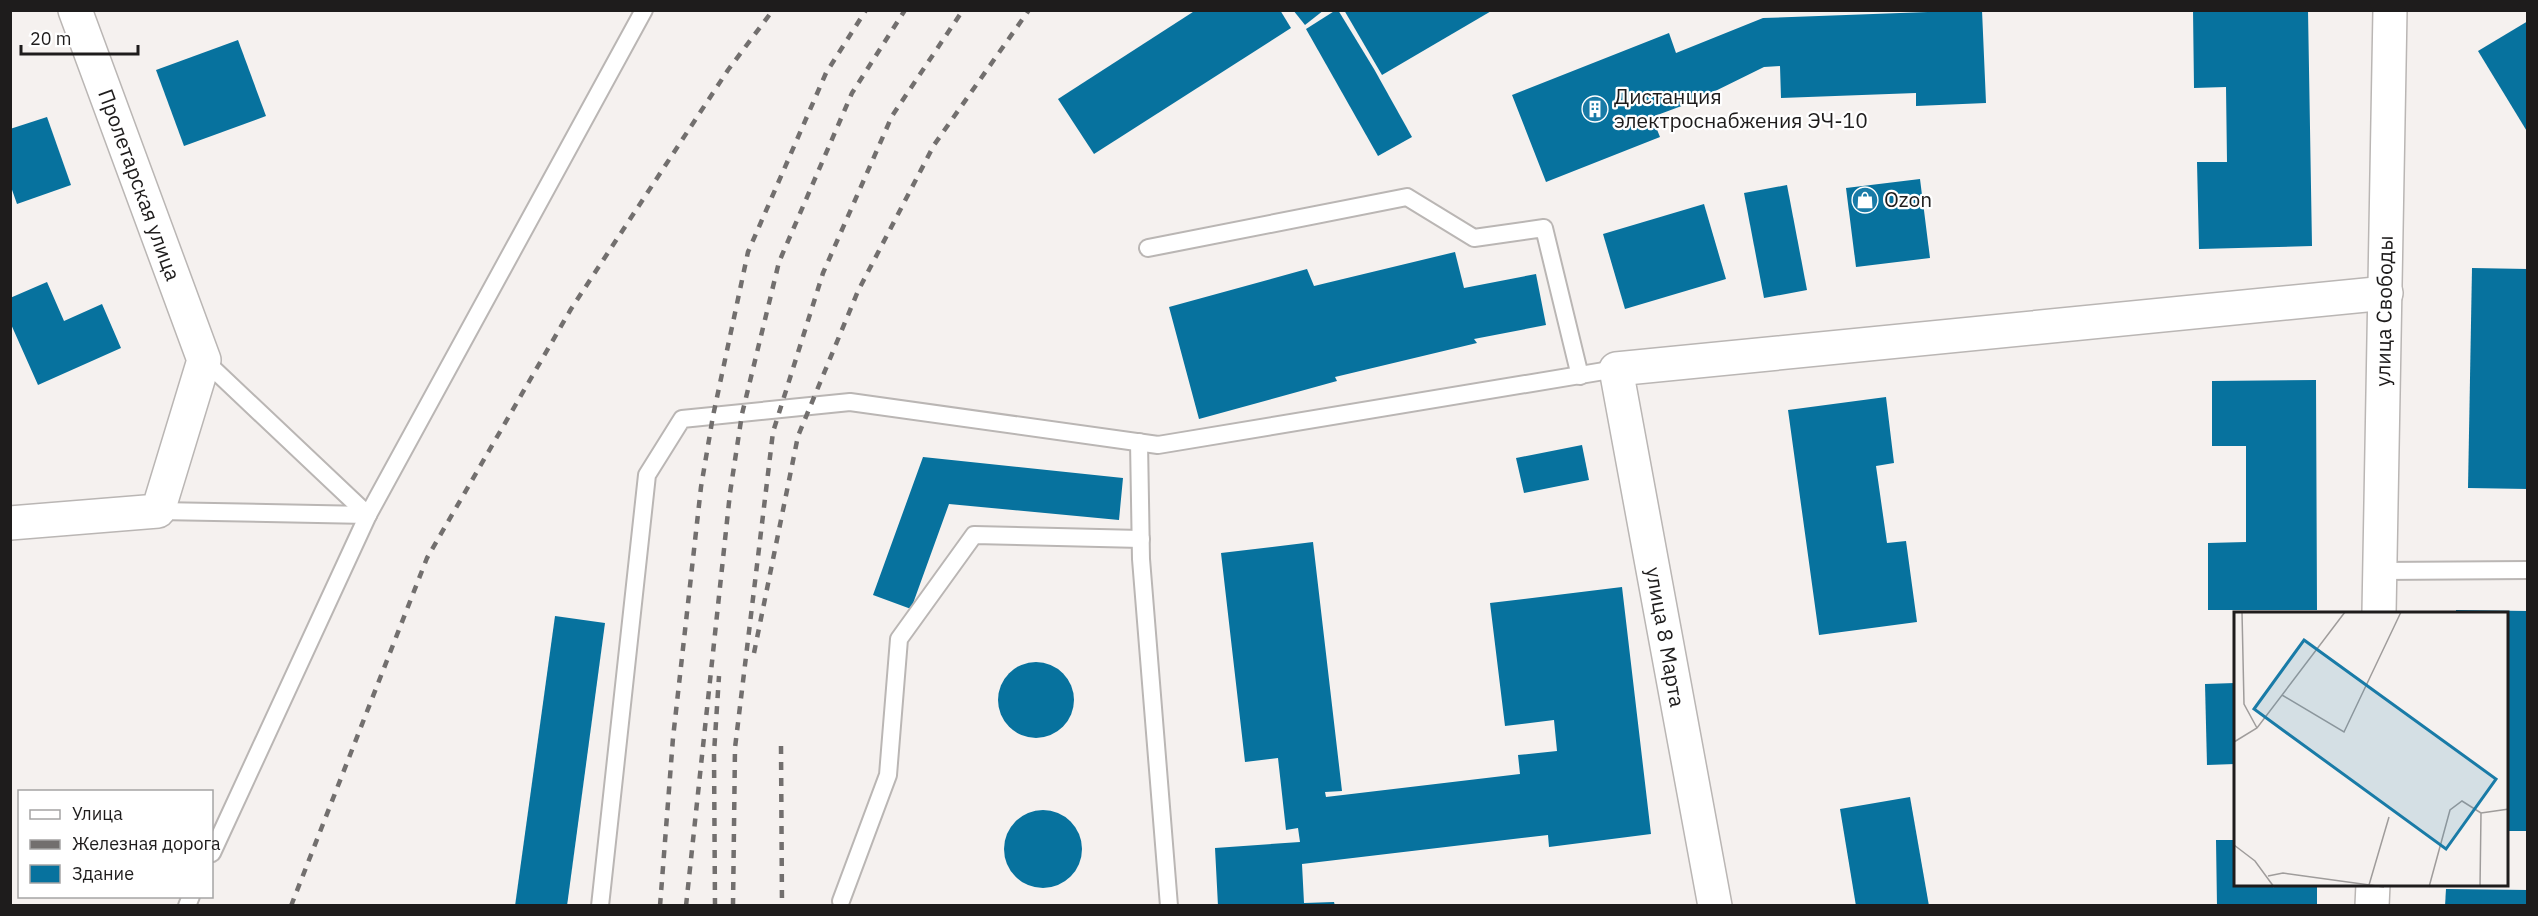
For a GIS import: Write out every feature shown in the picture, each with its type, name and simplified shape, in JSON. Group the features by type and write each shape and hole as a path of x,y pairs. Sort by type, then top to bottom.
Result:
{"street":[{"name":"Пролетарская улица","path":"75,10 204,360"},
{"name":"улица Свободы","path":"2379,612 2390,10"},
{"path":"1616,369 2386,293"},
{"path":"10,523 158,512 204,360"},
{"name":"улица 8 Марта","path":"1616,369 1715,906"},
{"path":"2372,906 2373,886"}],"lane":[{"path":"213,851 368,515 644,10"},
{"path":"1148,248 1407,197 1474,238 1544,228 1580,376"},
{"path":"204,360 368,515"},
{"path":"600,906 647,475 682,419 850,402 1158,445 1616,369"},
{"path":"1139,442 1141,539 1169,906"},
{"path":"158,512 368,515"},
{"path":"841,901 888,775 899,639 974,535 1141,539"},
{"path":"2380,571 2528,570"}],"building":[{"path":"1196,10 1280,10 1291,28 1094,154 1058,99"},
{"path":"1293,10 1324,10 1305,25"},
{"path":"1336,10 1374,69 1412,137 1378,156 1306,29"},
{"path":"1344,10 1493,10 1382,75"},
{"path":"1982,10 1986,103 1916,106 1916,93 1781,98 1780,66 1764,67 1695,101 1652,117 1660,137 1546,182 1512,95 1669,33 1676,53 1763,18"},
{"path":"2193,10 2308,10 2312,246 2199,249 2197,162 2227,162 2226,87 2194,88"},
{"path":"2528,21 2528,133 2478,51"},
{"path":"238,40 266,116 184,146 156,70"},
{"path":"47,117 71,185 17,204 10,184 10,129"},
{"path":"1920,179 1930,258 1856,267 1846,188"},
{"path":"1787,185 1807,290 1764,298 1744,193"},
{"path":"1704,204 1726,279 1625,309 1603,234"},
{"path":"1455,252 1464,288 1536,274 1546,325 1474,339 1477,343 1335,377 1337,381 1199,419 1169,307 1307,269 1314,286"},
{"path":"2472,268 2528,269 2528,489 2468,488"},
{"path":"47,282 64,321 102,304 121,348 38,385 10,322 10,298"},
{"path":"2316,380 2317,610 2208,610 2208,543 2246,542 2246,446 2212,446 2212,381"},
{"path":"1886,397 1894,463 1876,466 1887,543 1906,541 1917,622 1819,635 1788,410"},
{"path":"1582,445 1589,480 1524,493 1516,458"},
{"path":"923,457 1123,478 1119,520 949,504 911,609 873,595"},
{"path":"1313,542 1342,791 1325,792 1326,797 1520,774 1518,755 1557,751 1554,720 1505,726 1490,603 1622,587 1651,834 1549,847 1548,835 1302,864 1304,903 1334,902 1335,906 1218,906 1215,848 1300,842 1298,828 1286,830 1278,758 1245,762 1221,553"},
{"path":"2456,610 2528,611 2528,831 2508,831 2508,612 2456,612"},
{"path":"555,616 605,623 567,906 515,906"},
{"path":"1044,662 1057,668 1068,679 1074,692 1072,715 1057,732 1044,738 1028,738 1015,732 1000,715 998,692 1004,679 1021,664"},
{"path":"2234,683 2234,764 2207,765 2205,684"},
{"path":"1910,797 1929,906 1856,906 1840,809"},
{"path":"1043,810 1058,813 1071,821 1079,834 1082,849 1079,864 1071,877 1058,885 1043,888 1028,885 1015,877 1007,864 1004,849 1007,834 1015,821 1028,813"},
{"path":"2216,840 2234,840 2234,886 2317,886 2317,905 2217,906"},
{"path":"2446,889 2528,890 2528,906 2445,906"}],"railway":[{"path":"291,906 427,558 571,309 728,70 773,10"},
{"path":"660,906 673,738 701,487 713,416 748,252 826,73 866,10"},
{"path":"686,906 730,493 742,414 779,262 852,93 905,10"},
{"path":"733,906 735,748 773,432 823,273 892,116 963,10"},
{"path":"754,653 798,436 858,291 934,145 1029,10"},
{"path":"715,906 714,753 719,676"},
{"path":"781,746 782,906"}],"place":[{"name":"Дистанция электроснабжения ЭЧ-10","path":"1595,109"},
{"name":"Ozon","path":"1865,200"}]}
